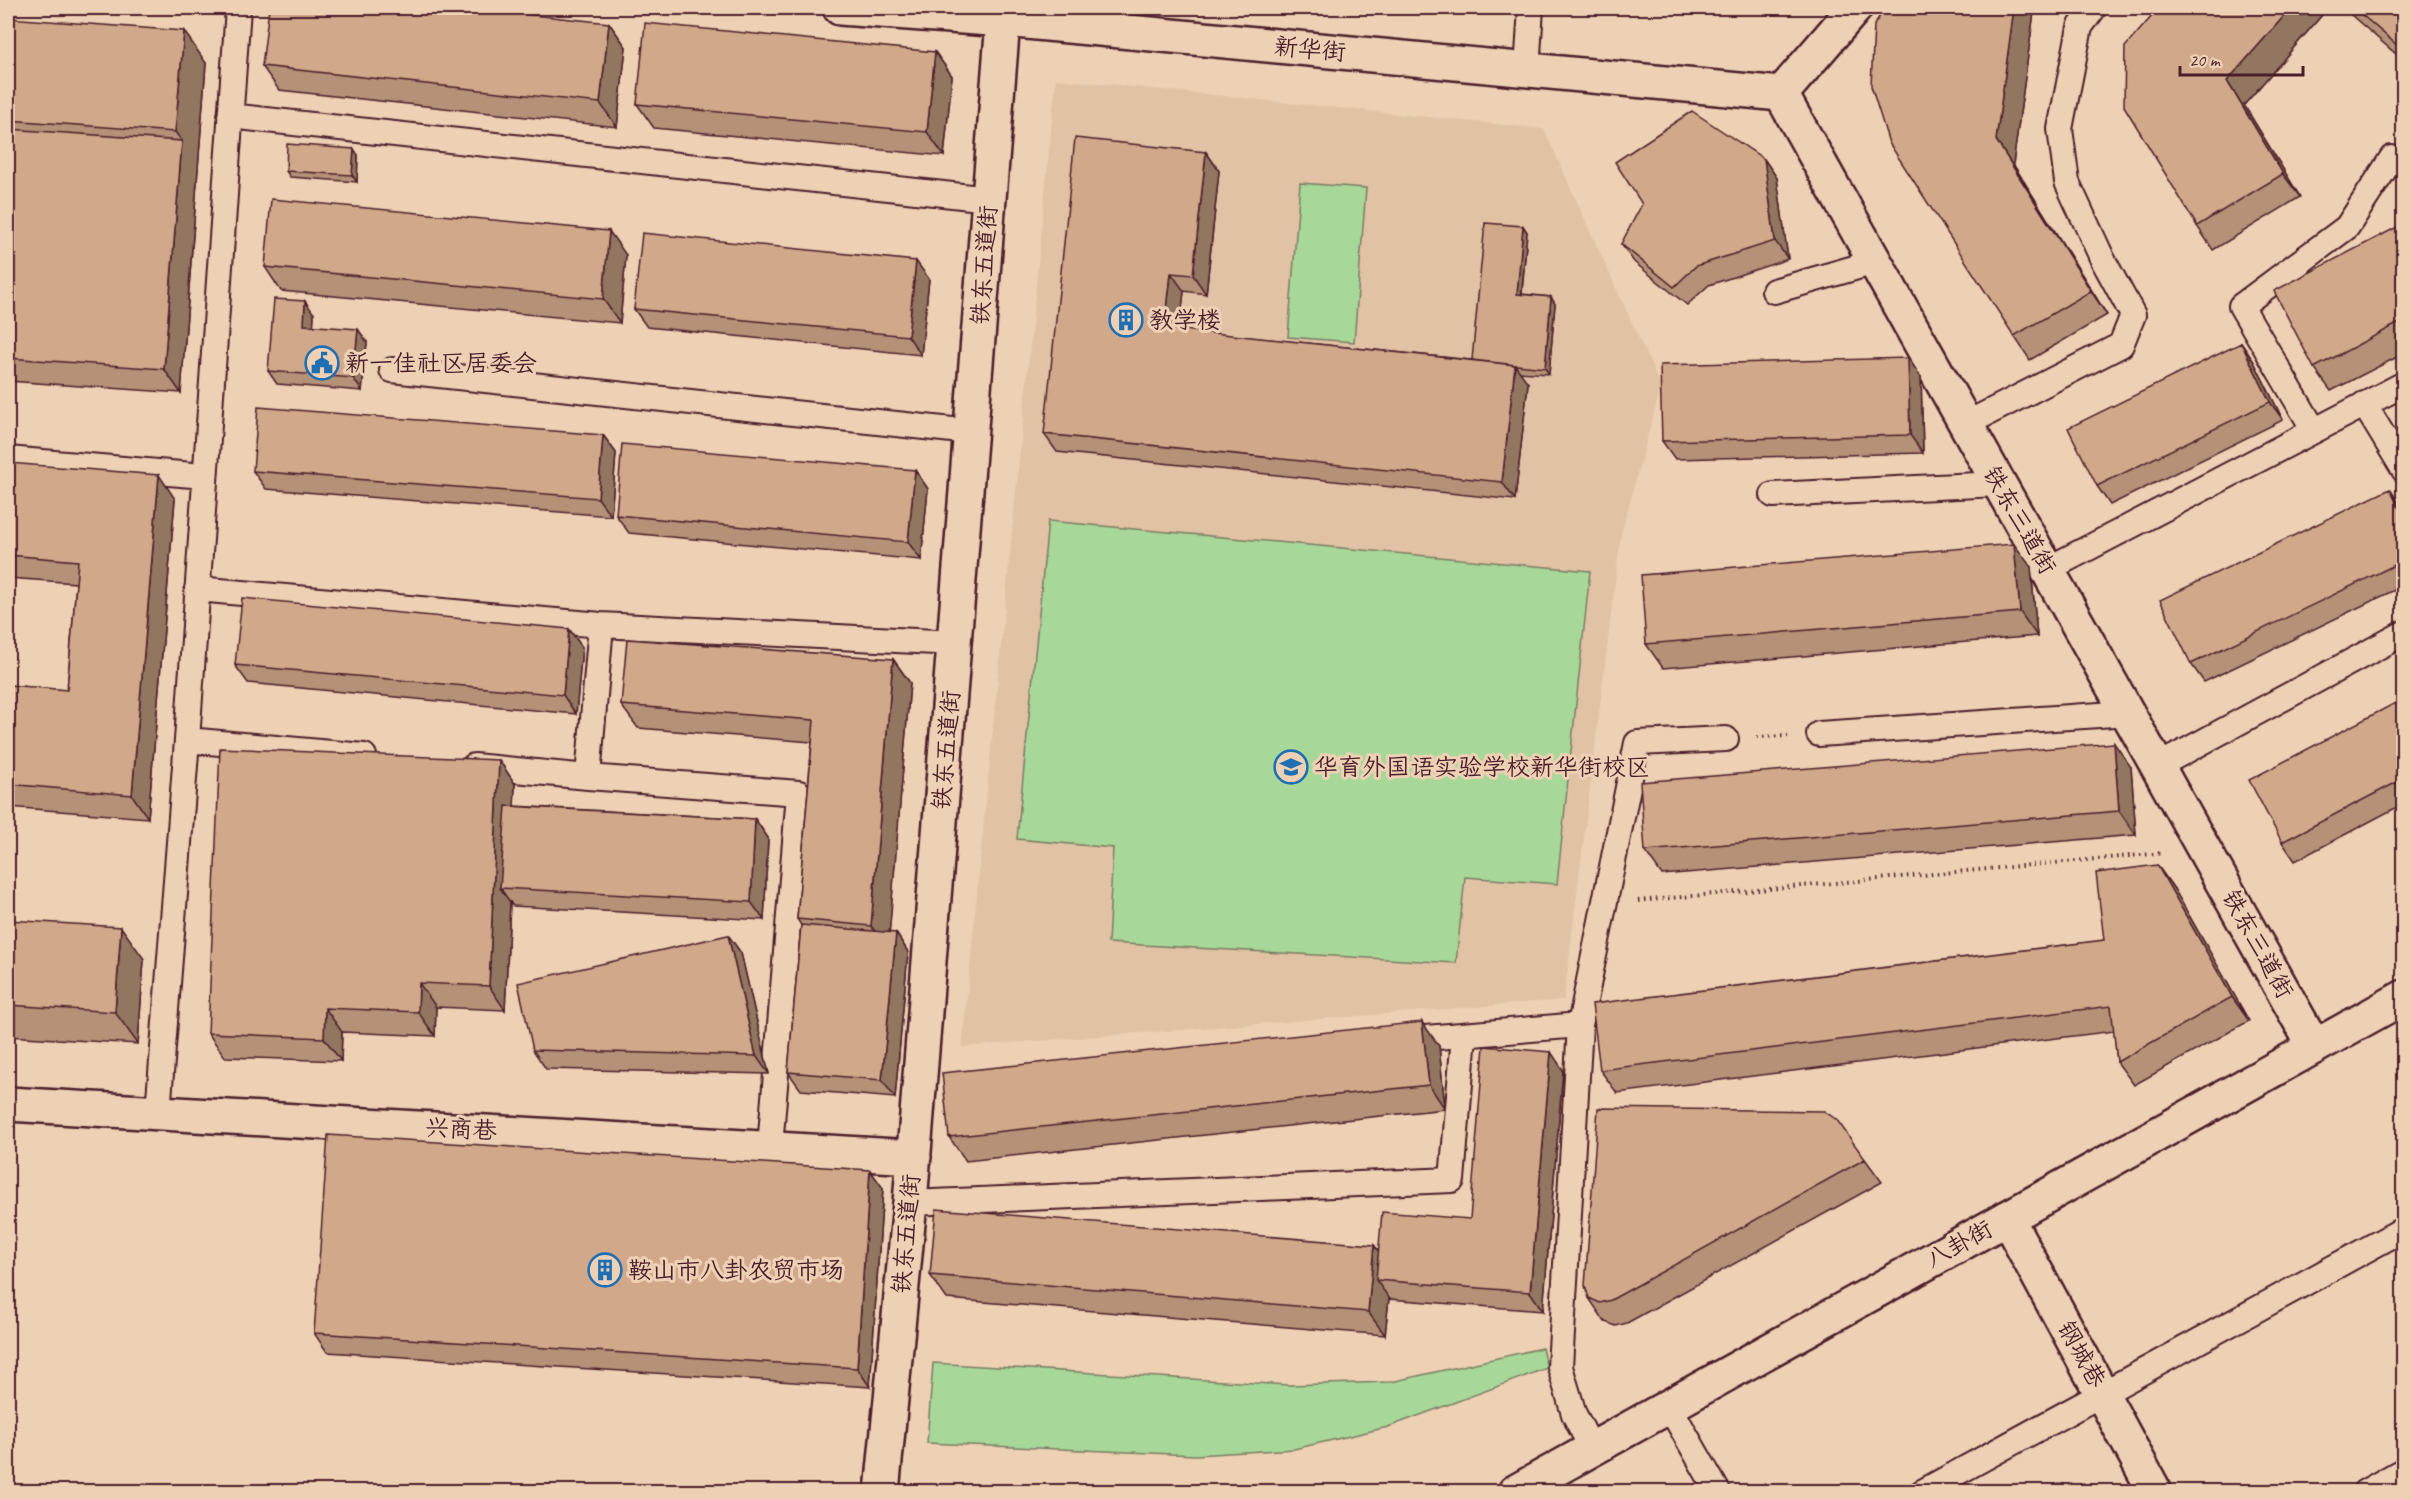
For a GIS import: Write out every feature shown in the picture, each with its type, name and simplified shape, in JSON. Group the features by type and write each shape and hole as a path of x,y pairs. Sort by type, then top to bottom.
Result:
{"street":[{"name":"新华街","path":"840,8 1004,14 1527,70 1780,94"},
{"path":"1780,94 1855,8"},
{"name":"铁东五道街","path":"882,1491 914,1157 932,1077 955,642 1004,14"},
{"name":"铁东三道街","path":"1780,94 2314,1046"},
{"name":"八卦街","path":"1515,1491 2403,997"},
{"name":"兴商巷","path":"8,1104 914,1157"},
{"name":"钢城巷","path":"2007,1218 2155,1491"}],"lane":[{"path":"158,1112 187,740 238,8"},
{"path":"1527,70 1531,8"},
{"path":"1966,424 2121,345 2133,315 2103,260 2067,182 2060,129 2080,27 2094,8"},
{"path":"230,116 989,199"},
{"path":"2314,430 2241,306 2347,227 2392,158"},
{"path":"1774,291 1875,262"},
{"path":"392,370 971,432"},
{"path":"2048,570 2403,384"},
{"path":"2364,404 2403,470"},
{"path":"8,459 204,476"},
{"path":"1773,495 1998,484"},
{"path":"197,589 601,625 955,642"},
{"path":"588,777 601,625"},
{"path":"2158,766 2403,633"},
{"path":"1819,734 2128,713"},
{"path":"1592,1449 1574,1414 1560,1367 1580,1025 1637,743 1726,739"},
{"path":"187,740 387,758"},
{"path":"447,764 799,793 770,1147"},
{"path":"1381,1041 1580,1025"},
{"path":"910,1203 1452,1180 1464,1035"},
{"path":"1922,1491 2403,1229"},
{"path":"1669,1406 1718,1491"},
{"path":"2365,1491 2403,1470"}],"path":[{"path":"1726,739 1819,734"},
{"path":"1605,904 2205,849"}],"shaded area":[{"name":"华育外国语实验学校新华街校区","path":"1056,79 1544,129 1661,387 1621,534 1564,1000 962,1047"}],"green space":[{"path":"1300,183 1366,188 1354,342 1288,337"},
{"path":"1048,521 1590,571 1557,884 1465,877 1456,963 1108,943 1113,848 1017,839"},
{"path":"1542,1348 1547,1368 1388,1427 1294,1449 1195,1455 927,1443 933,1363 1289,1385 1391,1382"}],"building":[{"path":"269,8 465,8 609,23 600,103 262,66"},
{"path":"1885,8 2014,8 1996,140 2091,291 2014,336 1889,143 1871,86 1874,25"},
{"path":"2159,8 2291,8 2227,81 2283,174 2197,226 2124,106 2125,47"},
{"path":"2354,8 2403,8 2403,50"},
{"path":"8,18 184,31 175,132 8,120"},
{"path":"645,23 935,52 927,132 637,104"},
{"path":"1692,111 1764,159 1775,241 1696,266 1674,287 1621,244 1642,204 1615,162"},
{"path":"8,129 182,141 164,369 8,358"},
{"name":"教学楼","path":"1075,138 1206,152 1193,275 1171,273 1165,328 1515,365 1502,482 1044,434"},
{"path":"287,144 354,149 352,175 286,171"},
{"path":"271,199 609,231 603,299 265,267"},
{"path":"1485,223 1523,226 1517,294 1551,297 1545,368 1472,360"},
{"path":"2403,224 2403,321 2314,368 2274,291"},
{"path":"642,233 916,261 908,336 634,309"},
{"name":"新一佳社区居委会","path":"274,299 305,301 304,325 358,329 353,378 268,371"},
{"path":"2241,343 2270,402 2097,486 2068,428"},
{"path":"1908,358 1910,435 1662,441 1660,365"},
{"path":"258,407 603,435 598,498 253,471"},
{"path":"622,444 915,470 908,542 616,515"},
{"path":"8,463 159,475 132,795 8,784 8,685 67,690 78,561 8,555"},
{"path":"2390,489 2403,517 2403,561 2191,664 2160,600"},
{"path":"2014,544 2020,612 1646,644 1641,575"},
{"path":"242,598 569,629 563,695 235,665"},
{"path":"627,639 893,659 871,926 797,919 814,720 621,705"},
{"path":"2403,699 2403,779 2282,842 2249,780"},
{"path":"2114,743 2119,811 1645,851 1640,782"},
{"path":"220,748 499,760 489,986 419,983 418,1012 325,1008 324,1038 208,1033"},
{"path":"506,806 755,819 751,902 500,888"},
{"path":"2157,865 2232,997 2117,1062 2111,1006 1600,1070 1592,1004 2104,940 2096,873"},
{"path":"8,920 121,927 115,1012 8,1005"},
{"path":"801,925 896,933 882,1080 788,1072"},
{"path":"728,935 756,1056 533,1050 518,983"},
{"path":"1422,1022 1429,1085 949,1137 942,1073"},
{"path":"1484,1046 1551,1052 1530,1292 1376,1280 1382,1212 1470,1219"},
{"path":"1598,1108 1824,1111 1837,1120 1865,1159 1611,1300 1600,1303 1589,1298 1585,1286"},
{"name":"鞍山市八卦农贸市场","path":"328,1135 870,1170 857,1368 314,1333"},
{"path":"936,1209 1374,1245 1368,1312 930,1275"}],"place":[{"name":"教学楼","path":"1126,320"},
{"name":"新一佳社区居委会","path":"322,363"},
{"name":"华育外国语实验学校新华街校区","path":"1291,767"},
{"name":"鞍山市八卦农贸市场","path":"605,1270"}]}
